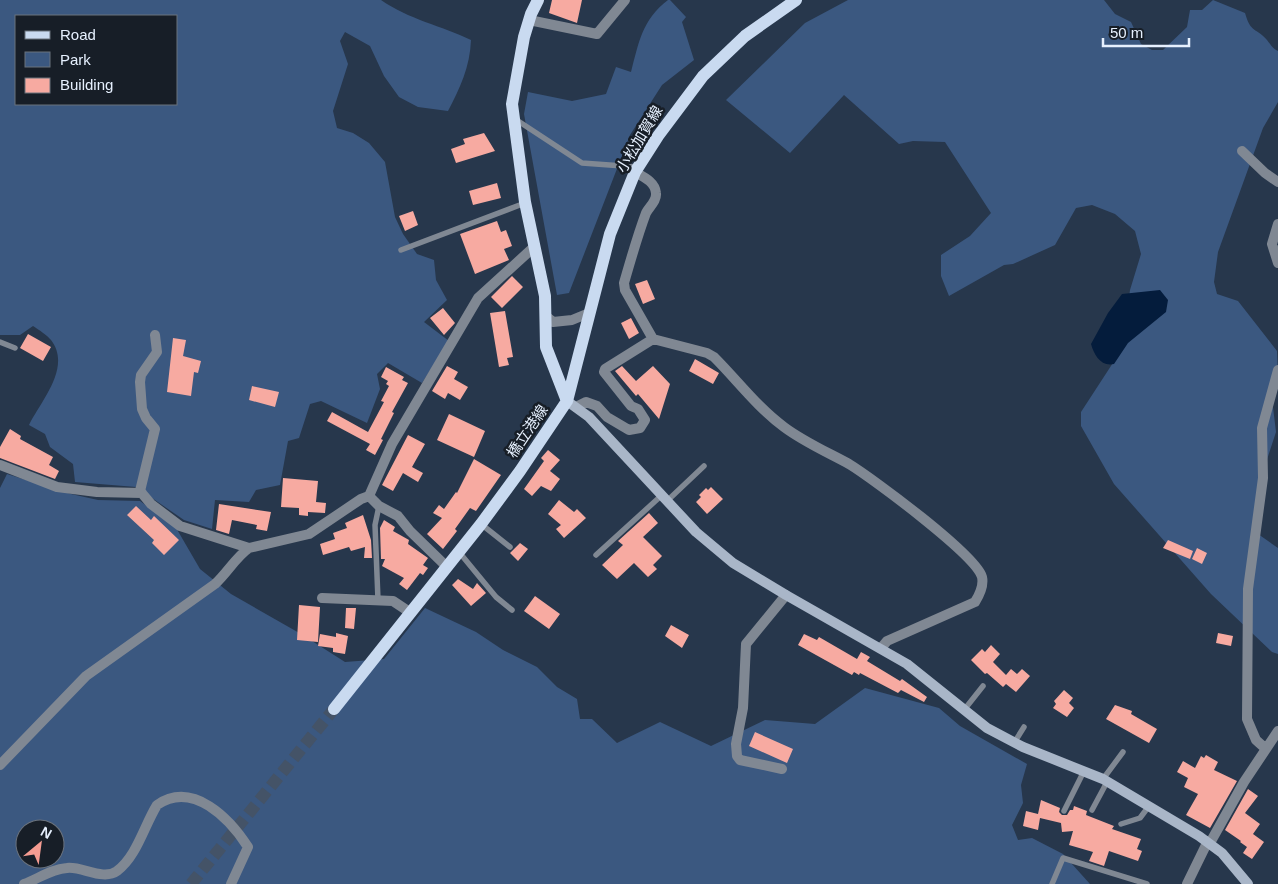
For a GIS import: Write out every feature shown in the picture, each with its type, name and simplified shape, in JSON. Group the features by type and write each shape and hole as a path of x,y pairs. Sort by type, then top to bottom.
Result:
{"main road":[{"name":"橋立港線","path":"334,709 448,567 571,404 546,347 546,316 525,202 513,117 514,83 529,20 538,0"},
{"name":"小松加賀線","path":"571,404 590,313 610,234 637,169 674,111 703,76 745,36 796,0"}],"street":[{"path":"529,20 597,34 625,0"},
{"path":"1242,151 1265,173 1278,182"},
{"path":"637,169 653,185 656,198 648,210 638,234 624,283 625,290 654,338 707,353 714,357 768,415 799,438 850,465 871,479 943,536 978,569 982,584 975,602 887,641 882,647"},
{"path":"1278,224 1272,244 1278,263"},
{"path":"0,765 86,676 215,584 230,570 241,554 249,548 310,534 361,499 369,496 392,444 478,298 534,247"},
{"path":"546,316 553,322 572,320 590,313"},
{"path":"155,335 157,352 144,370 140,382 142,409 146,418 155,428 140,491 151,504 180,526 249,548"},
{"path":"571,404 586,402 597,406 607,417 629,430 640,428 645,420 638,409 631,406 604,372 605,369 654,338"},
{"path":"1266,749 1256,740 1247,719 1248,589 1252,546 1263,478 1263,417 1278,370"},
{"path":"571,404 589,417 696,532 733,563 786,596 882,647 907,664 987,728 1014,743 1105,781 1209,842 1222,853 1248,884"},
{"path":"0,465 57,487 80,491 142,493"},
{"path":"369,496 378,506 398,516 410,531 448,567"},
{"path":"782,769 740,760 737,756 736,744 741,723 746,644 786,596"},
{"path":"322,598 393,601 411,613"},
{"path":"1187,884 1209,842 1278,731"},
{"path":"24,884 57,869 69,867 106,874 115,873 132,854 157,805 164,800 189,798 206,803 220,813 248,847 231,884"}],"lane":[{"path":"513,117 582,162 637,169"},
{"path":"401,250 525,202"},
{"path":"0,342 15,348"},
{"path":"596,554 704,466"},
{"path":"378,506 374,525 378,600"},
{"path":"481,524 510,547"},
{"path":"459,552 496,596 512,610"},
{"path":"964,710 983,686"},
{"path":"1014,743 1024,727"},
{"path":"1092,810 1105,781 1123,752"},
{"path":"1064,811 1084,771"},
{"path":"1121,824 1140,818 1148,806"},
{"path":"1052,884 1063,858 1148,884"}],"green space":[{"path":"0,0 381,0 402,12 471,40 469,59 464,77 448,111 418,107 399,97 384,76 370,46 345,32 340,41 348,64 333,111 337,128 353,133 369,143 385,162 395,217 403,234 417,254 434,260 436,280 447,300 424,322 449,341 422,383 388,363 377,374 380,389 367,423 321,401 310,404 299,438 288,441 280,485 256,490 249,502 215,500 212,529 184,520 136,487 75,482 73,464 50,447 45,434 29,425 52,384 58,361 57,350 49,338 33,326 20,335 0,335"},
{"path":"668,0 686,17 682,22 694,60 662,85 630,135 569,293 557,295 524,114 528,92 572,101 606,94 616,67 631,72 639,41 647,24 652,15"},
{"path":"848,0 1104,0 1115,14 1131,22 1141,44 1152,50 1163,50 1187,27 1190,10 1202,10 1213,0 1245,13 1249,24 1278,51 1278,102 1263,128 1218,252 1214,282 1217,294 1238,301 1277,351 1278,377 1271,391 1276,432 1257,490 1258,534 1278,548 1278,654 1272,652 1211,594 1114,484 1081,426 1081,412 1122,349 1130,290 1141,254 1135,231 1115,214 1092,205 1076,208 1055,245 1013,264 1004,265 949,296 941,276 941,255 970,236 991,213 945,142 913,141 899,144 844,95 790,153 726,100 805,23"},
{"path":"7,474 71,494 98,500 140,501 175,526 200,569 231,594 301,634 345,662 384,659 425,608 476,632 503,650 537,667 557,687 577,699 580,719 592,719 617,743 660,722 711,746 765,720 815,724 865,688 939,708 960,726 1027,764 1021,785 1023,803 1012,825 1018,840 1032,838 1063,854 1090,884 0,884 0,488"}],"shaded area":[{"path":"1160,290 1168,300 1166,312 1128,343 1114,364 1102,362 1096,356 1091,344 1108,313 1122,294"}],"building":[{"path":"552,0 582,0 577,23 549,13"},
{"path":"484,133 495,151 456,163 451,149 465,144 463,139"},
{"path":"497,183 501,198 473,205 469,191"},
{"path":"413,211 418,225 405,231 399,216"},
{"path":"497,221 501,232 506,230 512,246 504,249 509,260 475,274 460,234"},
{"path":"512,276 523,287 502,308 491,297"},
{"path":"647,280 655,299 643,304 635,284"},
{"path":"443,308 455,323 444,335 430,318"},
{"path":"505,311 513,357 507,358 509,365 499,367 490,313"},
{"path":"631,318 639,333 629,339 621,323"},
{"path":"28,334 51,347 43,361 20,348"},
{"path":"173,338 186,340 183,356 201,361 198,373 194,372 191,396 167,392"},
{"path":"695,359 719,373 713,384 689,371"},
{"path":"447,366 458,372 454,379 468,387 460,400 448,393 445,399 432,391"},
{"path":"622,366 636,381 653,366 670,384 659,419 615,371"},
{"path":"386,367 404,377 402,380 408,383 392,412 394,413 375,455 366,450 370,444 327,421 332,412 368,432 384,402 381,401 389,386 386,384 388,381 381,377"},
{"path":"252,386 279,392 275,407 249,400"},
{"path":"449,414 485,431 474,457 437,440"},
{"path":"10,429 21,436 20,439 53,457 49,465 59,471 55,479 0,458 0,447"},
{"path":"408,435 425,444 412,467 423,473 418,482 403,473 393,491 382,485"},
{"path":"548,450 560,460 550,471 560,479 551,491 541,486 532,496 524,489 544,461 541,458"},
{"path":"474,459 501,475 476,511 470,508 455,529 457,531 443,549 427,534 442,518 433,513 439,505 444,509 457,493"},
{"path":"283,478 318,481 316,502 326,503 325,513 308,512 308,516 299,515 299,508 281,507"},
{"path":"711,487 723,499 707,514 696,502 701,497 699,495 706,488 708,490"},
{"path":"559,500 574,512 577,509 586,518 564,538 556,529 561,525 548,514"},
{"path":"219,504 271,512 267,531 256,529 257,525 232,520 229,534 216,530"},
{"path":"136,506 151,520 154,516 179,540 164,555 152,543 154,540 127,515"},
{"path":"649,513 658,523 643,537 662,556 653,565 657,569 648,577 634,563 617,579 602,565 623,545 618,541"},
{"path":"363,515 371,540 372,558 364,558 365,547 351,551 349,547 323,555 320,544 335,539 333,533 347,528 345,523"},
{"path":"384,520 395,527 393,531 409,540 408,544 428,558 423,565 428,568 423,575 420,573 407,590 399,584 404,578 382,566 385,559 381,559 380,528"},
{"path":"1168,540 1193,551 1190,559 1163,548"},
{"path":"520,543 528,549 518,561 510,553"},
{"path":"1197,548 1207,553 1202,564 1192,559"},
{"path":"458,579 473,589 477,583 486,593 471,606 452,585"},
{"path":"535,596 560,614 549,629 524,611"},
{"path":"299,605 320,607 318,642 297,640"},
{"path":"346,608 356,608 354,629 345,628"},
{"path":"671,625 689,635 682,648 665,636"},
{"path":"336,633 348,636 345,654 333,652 333,648 318,646 320,634 336,637"},
{"path":"1218,633 1233,636 1231,646 1216,643"},
{"path":"804,634 817,640 819,637 857,659 861,652 870,657 867,661 900,681 902,679 927,697 924,702 901,690 898,693 860,673 859,675 854,672 852,675 798,645"},
{"path":"991,645 1000,654 993,662 1006,675 1011,669 1017,674 1022,669 1030,676 1016,692 1006,684 1003,687 987,673 985,674 971,660 982,649 985,652"},
{"path":"1064,690 1073,698 1069,703 1074,708 1067,717 1053,708 1056,704 1054,701"},
{"path":"1115,705 1132,711 1131,714 1157,729 1149,743 1106,719"},
{"path":"755,732 793,749 787,763 749,746"},
{"path":"1206,755 1218,762 1214,770 1237,781 1210,828 1186,815 1198,794 1184,787 1188,778 1177,772 1183,761 1195,768 1201,756 1204,758"},
{"path":"1248,789 1258,796 1245,813 1260,824 1253,834 1264,842 1252,859 1243,853 1247,847 1225,830"},
{"path":"1041,800 1060,808 1059,812 1062,815 1067,815 1070,810 1073,810 1074,806 1087,811 1086,815 1114,826 1112,829 1141,839 1137,849 1142,851 1138,861 1109,851 1104,866 1089,861 1093,852 1069,845 1073,831 1062,832 1061,823 1040,818 1038,830 1023,826 1026,811 1038,814"}],"tunnel":[{"path":"191,884 334,709"}]}
